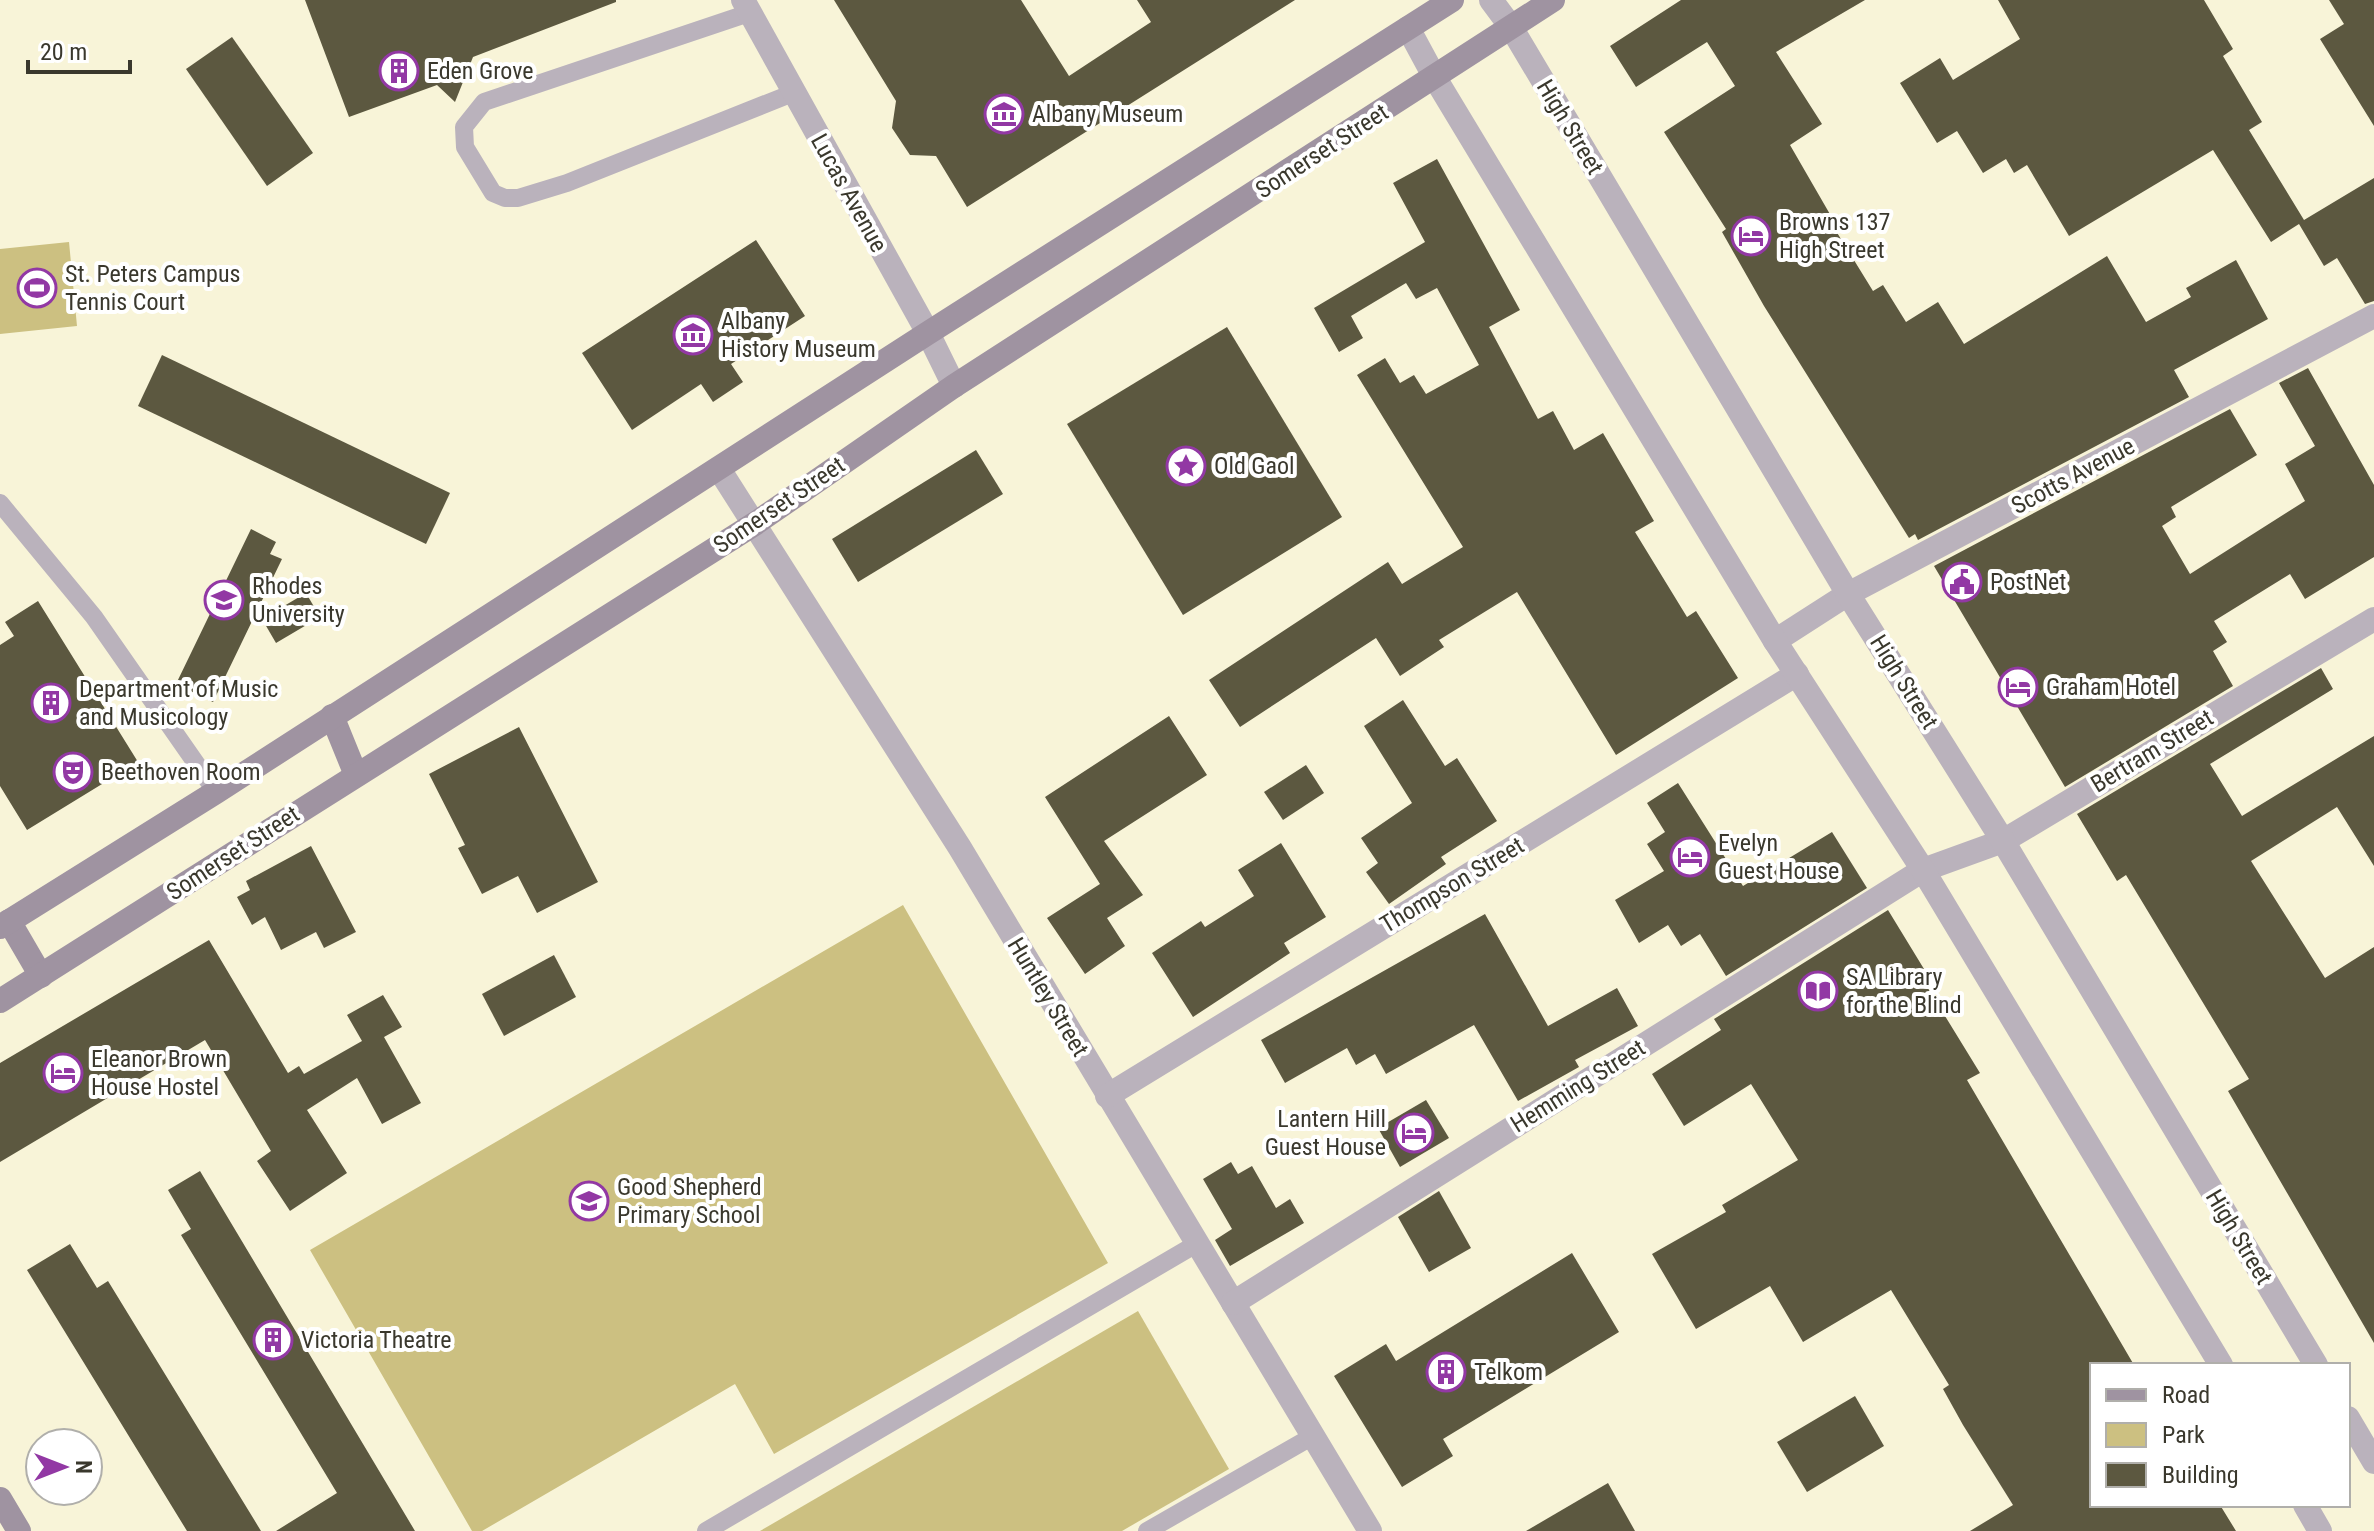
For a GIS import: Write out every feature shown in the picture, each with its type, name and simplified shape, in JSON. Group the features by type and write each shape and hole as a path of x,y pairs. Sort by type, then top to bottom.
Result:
{"main road":[{"path":"41,976 5,924 1452,0"},
{"name":"Somerset Street","path":"0,1001 756,523 954,386 1553,0"},
{"path":"332,716 356,775"},
{"path":"0,1499 19,1531"}],"street":[{"name":"High Street","path":"1491,0 1511,27 1848,594 2003,841 2315,1363"},
{"name":"Lucas Avenue","path":"746,6 928,333 954,386"},
{"path":"1408,28 1435,78 1775,641 1923,870 2220,1363"},
{"name":"Scotts Avenue","path":"1775,641 1848,594 2374,316"},
{"name":"Huntley Street","path":"719,469 960,848 1370,1531"},
{"name":"Bertram Street","path":"1923,870 2003,841 2374,619"},
{"name":"Thompson Street","path":"1107,1096 1797,674"},
{"name":"Hemming Street","path":"1233,1303 1923,870"},
{"path":"2350,1421 2374,1462"},
{"path":"2306,1507 2320,1531"}],"lane":[{"path":"746,6 484,102 464,127 465,147 493,193 505,198 518,198 567,183 793,93"},
{"path":"0,503 94,617 216,792"},
{"path":"706,1531 1198,1243"},
{"path":"1147,1531 1313,1436"}],"green space":[{"name":"St. Peters Campus Tennis Court","path":"69,242 77,326 0,334 0,249"},
{"path":"903,905 1108,1263 774,1454 735,1384 482,1531 472,1531 310,1250"},
{"path":"1138,1311 1229,1469 1122,1531 760,1531"}],"building":[{"name":"Eden Grove","path":"305,0 616,2 473,57 455,102 437,85 349,117"},
{"name":"Albany Museum","path":"834,0 1021,0 1069,76 1151,22 1137,0 1295,0 967,207 936,156 910,155 892,128 896,101"},
{"path":"1681,0 1865,0 1776,52 1822,124 1790,145 1831,216 1828,218 1873,291 1883,285 1906,322 1938,302 1964,344 2107,256 2146,322 2191,297 2186,288 2236,260 2268,319 2174,370 2189,397 1918,540 1915,534 1909,538 1764,306 1722,232 1726,229 1664,132 1735,86 1707,42 1636,87 1610,46"},
{"path":"1998,0 2204,0 2233,49 2223,56 2262,122 2249,130 2304,220 2374,178 2374,301 2365,304 2337,258 2324,266 2299,224 2271,242 2213,150 2069,236 2027,165 2014,173 2006,159 1983,173 1957,131 1937,143 1900,83 1940,58 1953,80 2020,39"},
{"path":"2329,0 2374,0 2374,126 2320,39 2344,24"},
{"path":"232,37 313,153 267,186 186,69"},
{"path":"1437,159 1520,310 1489,327 1538,419 1553,411 1574,450 1603,433 1654,521 1635,532 1687,617 1696,611 1738,678 1616,755 1517,592 1439,640 1444,647 1400,676 1376,638 1240,727 1209,680 1388,562 1402,584 1463,547 1357,375 1385,358 1400,383 1414,375 1426,394 1479,365 1437,288 1416,299 1406,283 1351,316 1363,338 1339,352 1314,308 1425,242 1393,183"},
{"name":"Albany History Museum","path":"756,240 805,316 731,364 743,382 713,402 701,384 632,430 582,353"},
{"path":"1227,327 1342,517 1183,615 1067,424"},
{"path":"162,355 450,493 426,544 138,406"},
{"path":"2308,368 2374,485 2374,557 2305,599 2290,574 2214,621 2227,642 2213,651 2233,686 2065,787 1934,566 2230,409 2257,455 2171,507 2176,517 2162,526 2190,574 2305,501 2285,464 2315,446 2279,383"},
{"path":"976,450 1003,494 858,582 832,539"},
{"path":"251,529 276,542 270,554 282,559 213,702 176,684"},
{"path":"306,593 320,617 276,643 262,619"},
{"name":"Department of Music and Musicology","path":"38,601 138,762 27,830 0,786 0,645 14,636 5,622"},
{"path":"2321,668 2333,689 2210,764 2242,816 2374,736 2374,866 2337,807 2251,861 2325,978 2374,947 2374,1343 2228,1091 2249,1079 2126,875 2117,881 2077,814"},
{"path":"1403,700 1445,766 1457,758 1497,821 1441,857 1446,864 1389,904 1366,872 1378,863 1361,838 1412,803 1364,726"},
{"path":"1169,716 1207,775 1104,841 1143,895 1107,918 1125,946 1085,974 1047,918 1100,884 1045,797"},
{"path":"519,727 598,882 537,913 518,876 482,894 458,848 465,845 429,774"},
{"path":"1306,765 1324,793 1283,820 1264,792"},
{"path":"1678,783 1743,886 1832,832 1867,888 1726,976 1700,934 1681,946 1668,925 1639,943 1615,900 1664,871 1647,844 1665,832 1647,803"},
{"path":"1281,843 1326,917 1284,943 1290,953 1193,1017 1152,953 1201,921 1205,927 1254,896 1238,870"},
{"path":"311,846 356,932 324,948 316,932 281,950 265,917 252,925 237,897 250,890 246,881"},
{"path":"1888,910 1924,969 1918,972 1980,1073 1967,1080 2133,1363 2090,1363 2090,1507 2221,1507 2236,1531 1970,1531 2013,1505 1963,1425 1943,1389 1949,1385 1891,1290 1803,1342 1770,1286 1696,1329 1652,1254 1726,1212 1722,1205 1798,1160 1751,1084 1684,1126 1652,1074 1721,1030 1714,1019"},
{"path":"1485,914 1548,1026 1617,988 1638,1026 1575,1060 1579,1067 1518,1101 1474,1025 1386,1074 1375,1054 1356,1065 1347,1048 1285,1083 1261,1040"},
{"path":"209,940 288,1073 299,1066 304,1074 362,1041 347,1015 383,995 402,1027 384,1037 421,1103 382,1124 357,1078 307,1110 347,1173 290,1211 257,1161 271,1151 205,1040 0,1162 0,1063"},
{"path":"554,955 576,997 504,1036 482,994"},
{"name":"Lantern Hill Guest House","path":"1426,1100 1449,1138 1400,1167 1378,1128"},
{"path":"1231,1162 1238,1174 1252,1166 1276,1208 1290,1199 1304,1223 1230,1266 1215,1240 1232,1229 1203,1179"},
{"name":"Victoria Theatre","path":"200,1171 415,1531 276,1531 337,1493 181,1235 191,1229 168,1190"},
{"path":"1439,1191 1471,1248 1429,1272 1398,1217"},
{"path":"70,1244 97,1288 108,1281 261,1531 187,1531 27,1270"},
{"name":"Telkom","path":"1572,1253 1619,1332 1443,1439 1453,1456 1402,1487 1334,1376 1386,1344 1396,1361"},
{"path":"1855,1396 1884,1446 1807,1492 1777,1442"},
{"path":"1608,1483 1635,1531 1526,1531"}],"place":[{"name":"Eden Grove","path":"399,71"},
{"name":"Albany Museum","path":"1004,114"},
{"name":"Browns 137 High Street","path":"1751,236"},
{"name":"St. Peters Campus Tennis Court","path":"37,288"},
{"name":"Albany History Museum","path":"693,335"},
{"name":"Old Gaol","path":"1186,466"},
{"name":"PostNet","path":"1962,582"},
{"name":"Rhodes University","path":"224,600"},
{"name":"Graham Hotel","path":"2018,687"},
{"name":"Department of Music and Musicology","path":"51,703"},
{"name":"Beethoven Room","path":"73,772"},
{"name":"Evelyn Guest House","path":"1690,857"},
{"name":"SA Library for the Blind","path":"1818,991"},
{"name":"Eleanor Brown House Hostel","path":"63,1073"},
{"name":"Lantern Hill Guest House","path":"1414,1133"},
{"name":"Good Shepherd Primary School","path":"589,1201"},
{"name":"Victoria Theatre","path":"273,1340"},
{"name":"Telkom","path":"1446,1372"}]}
